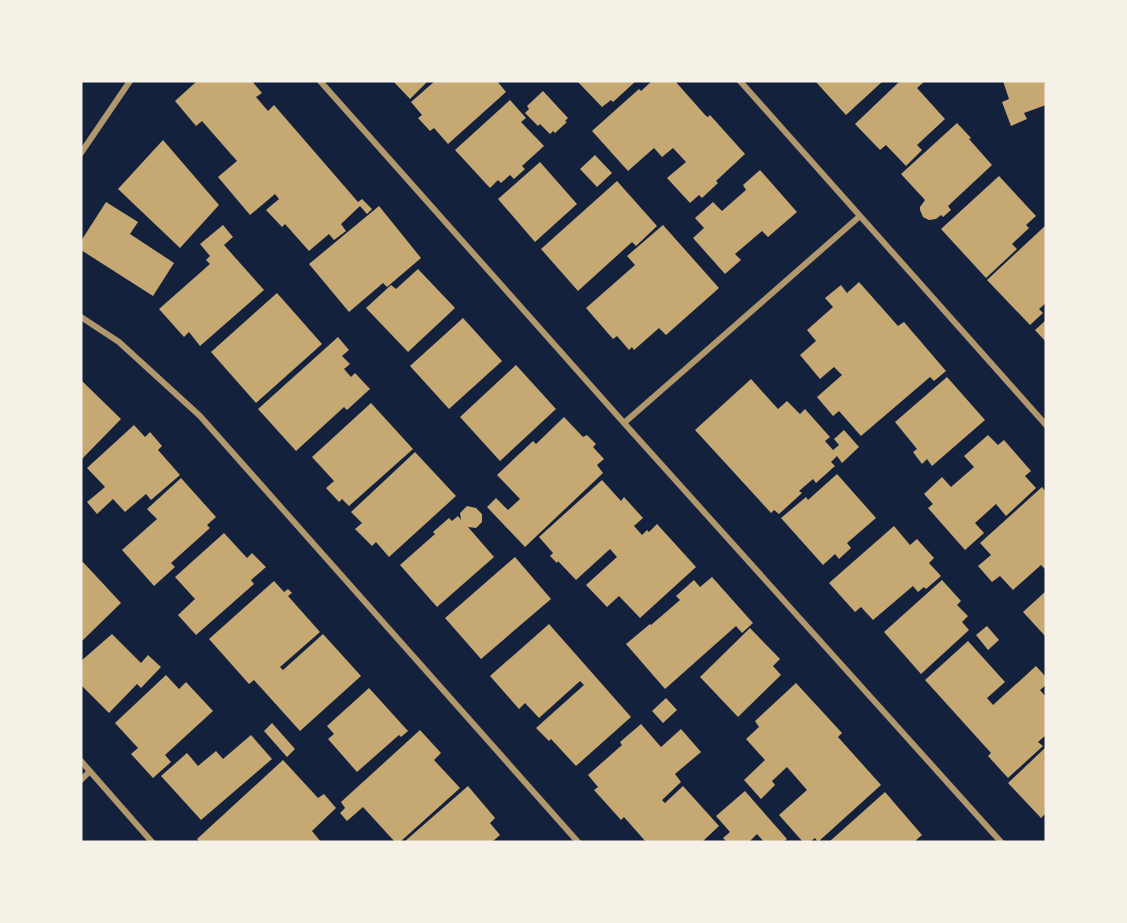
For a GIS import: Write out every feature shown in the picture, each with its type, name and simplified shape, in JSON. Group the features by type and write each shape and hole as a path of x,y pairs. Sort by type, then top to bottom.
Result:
{"street":[{"path":"81,153 130,81"},
{"path":"320,81 1001,842"},
{"path":"740,81 1046,424"},
{"path":"624,423 860,216"},
{"path":"81,317 119,342 200,416 578,842"},
{"path":"81,761 152,842"},
{"path":"81,780 90,771"}],"building":[{"path":"197,81 252,81 262,93 256,97 268,111 274,105 358,202 362,199 372,209 367,214 360,206 341,224 346,231 334,240 329,234 309,251 285,224 282,227 266,210 279,199 275,194 250,215 218,177 237,161 202,121 196,126 175,101"},
{"path":"393,81 428,81 410,99"},
{"path":"435,81 497,81 506,92 448,144 434,128 430,131 418,118 422,115 411,102"},
{"path":"636,81 613,102 611,100 602,107 578,82"},
{"path":"652,81 675,81 706,116 710,115 745,154 716,181 718,183 702,198 699,195 690,203 667,178 686,162 673,148 662,157 654,148 628,171 592,131 639,89 641,91"},
{"path":"815,81 883,81 846,115"},
{"path":"900,81 925,81 917,88 945,119 917,145 922,150 906,166 886,145 880,150 855,124"},
{"path":"1003,81 1046,81 1046,105 1024,113 1027,119 1011,126 1002,102 1009,99"},
{"path":"543,91 568,118 565,121 567,122 555,133 553,131 550,134 540,124 538,126 525,113 529,109 527,106"},
{"path":"510,100 526,118 521,122 544,146 522,166 525,169 514,179 510,175 501,183 498,180 490,188 455,150"},
{"path":"957,123 992,165 948,206 951,210 943,217 941,215 929,220 923,217 920,210 925,200 901,174"},
{"path":"163,140 219,205 180,248 118,189"},
{"path":"595,155 612,173 597,187 580,169"},
{"path":"540,162 577,204 535,242 498,199"},
{"path":"760,170 797,212 768,237 762,231 735,254 741,260 725,274 693,238 704,228 695,218 713,202 722,211 746,190 743,185"},
{"path":"999,176 1036,216 1026,225 1029,228 1012,244 1017,249 986,278 941,229"},
{"path":"617,181 657,226 636,246 632,242 578,291 541,249"},
{"path":"106,202 138,222 130,234 174,263 153,296 81,250 81,241"},
{"path":"379,206 421,258 387,287 383,283 349,312 309,264"},
{"path":"223,225 233,237 224,245 264,290 200,346 189,332 184,337 159,309 210,264 206,260 210,256 200,244"},
{"path":"663,225 719,288 666,335 659,328 634,350 632,347 629,350 617,336 613,339 586,308 635,265 627,256"},
{"path":"1046,225 1046,303 1039,309 1043,313 1030,325 987,280"},
{"path":"418,269 455,308 408,352 366,308 391,285 396,289"},
{"path":"859,282 898,326 904,322 946,371 934,381 930,377 861,436 839,411 833,416 817,397 842,375 834,367 820,379 800,355 816,341 807,330 833,307 825,298 841,285 847,293"},
{"path":"277,293 322,344 256,403 211,352"},
{"path":"463,318 502,361 449,409 410,366"},
{"path":"1046,320 1046,342 1035,330"},
{"path":"338,337 349,350 342,356 350,364 344,369 351,377 355,373 370,389 347,410 344,407 296,451 258,409"},
{"path":"516,365 556,409 500,461 460,417"},
{"path":"947,377 985,420 932,466 927,459 922,464 913,452 917,449 895,422"},
{"path":"751,379 778,409 787,401 800,414 805,409 830,437 825,441 833,450 839,445 834,439 844,430 859,447 842,463 837,456 831,462 835,466 816,483 813,479 799,491 802,493 779,514 774,510 771,513 695,430"},
{"path":"81,380 121,419 81,460"},
{"path":"371,403 413,449 349,506 342,499 339,502 326,488 334,481 312,457"},
{"path":"564,417 583,437 587,435 596,444 593,447 604,459 597,465 603,473 525,547 487,507 496,498 508,510 520,499 497,475 533,441 536,444"},
{"path":"134,425 145,437 150,432 162,446 158,450 180,475 151,500 146,494 125,512 113,499 97,514 87,502 105,487 87,468"},
{"path":"988,435 998,445 1004,440 1031,471 1025,476 1036,488 1006,516 996,504 975,523 984,533 965,550 928,508 933,504 924,494 942,477 951,487 974,467 964,456"},
{"path":"415,452 456,496 389,557 376,542 372,546 355,529 362,523 351,512"},
{"path":"837,474 876,518 847,543 851,548 839,559 835,554 823,565 781,518 806,497 808,500"},
{"path":"181,478 216,517 207,525 210,528 171,563 175,567 154,586 122,550 157,519 147,509"},
{"path":"602,480 621,501 624,497 643,518 634,526 642,535 657,524 696,567 640,618 619,596 607,607 586,585 617,557 610,549 576,580 550,556 553,553 539,537"},
{"path":"1042,487 1046,492 1046,570 1041,565 1013,590 1000,576 992,582 978,566 991,555 980,543"},
{"path":"467,506 476,508 482,514 482,522 476,528 468,527 494,557 437,607 400,565 435,534 433,532 449,518 452,521 458,516 461,520 460,513"},
{"path":"894,526 910,545 917,539 934,558 929,563 941,576 926,589 924,587 918,592 913,586 873,620 861,607 855,612 829,583"},
{"path":"224,533 247,558 252,553 266,567 251,580 254,584 196,635 178,615 195,599 175,577"},
{"path":"515,557 551,599 481,659 445,618"},
{"path":"83,562 121,603 81,642 81,563"},
{"path":"712,577 753,623 742,633 736,626 665,689 626,644 680,600 676,596 694,580 700,587"},
{"path":"942,580 961,601 957,605 968,616 962,622 969,630 921,674 884,632"},
{"path":"274,581 284,592 288,589 292,593 288,596 320,632 280,667 283,670 323,634 361,676 300,731 254,680 249,684 209,639"},
{"path":"1046,591 1046,637 1023,612"},
{"path":"549,624 631,717 576,766 551,739 549,741 536,728 584,685 580,681 539,718 525,703 519,709 490,676"},
{"path":"987,626 999,640 988,650 976,635"},
{"path":"750,628 780,659 773,666 781,675 738,717 700,677"},
{"path":"112,634 141,663 148,655 161,667 141,688 137,684 109,713 81,685 81,661"},
{"path":"968,641 1005,682 987,698 993,705 1036,666 1046,677 1046,685 1040,690 1046,697 1046,735 1038,742 1043,746 1008,778 988,756 991,753 925,680"},
{"path":"166,675 179,689 186,682 213,711 165,755 171,762 153,778 131,754 138,748 115,723"},
{"path":"796,683 842,733 838,737 881,785 818,842 815,838 810,842 803,842 779,815 807,790 787,767 772,781 775,785 761,799 744,780 765,760 746,739 759,727 755,721"},
{"path":"369,688 408,731 401,737 399,735 357,772 328,739 334,734 327,726"},
{"path":"666,698 677,710 663,723 652,711"},
{"path":"272,723 295,749 287,757 264,731"},
{"path":"641,724 661,747 681,729 701,752 675,774 681,782 662,800 665,803 683,786 719,826 702,842 646,842 624,817 621,820 594,790 598,787 588,775 622,745 620,742"},
{"path":"420,730 441,753 434,760 460,788 400,842 395,842 363,807 347,821 340,813 345,808 341,802"},
{"path":"251,735 272,759 201,820 161,776 187,753 198,766 216,751 223,759"},
{"path":"1046,747 1046,813 1041,818 1008,783"},
{"path":"283,760 318,798 324,794 336,808 312,831 321,842 200,842 197,839"},
{"path":"468,786 495,818 490,823 500,835 492,842 404,842"},
{"path":"745,791 787,839 783,842 764,842 757,834 749,842 727,842 723,838 730,832 716,816"},
{"path":"885,792 922,835 914,842 829,842"}]}
